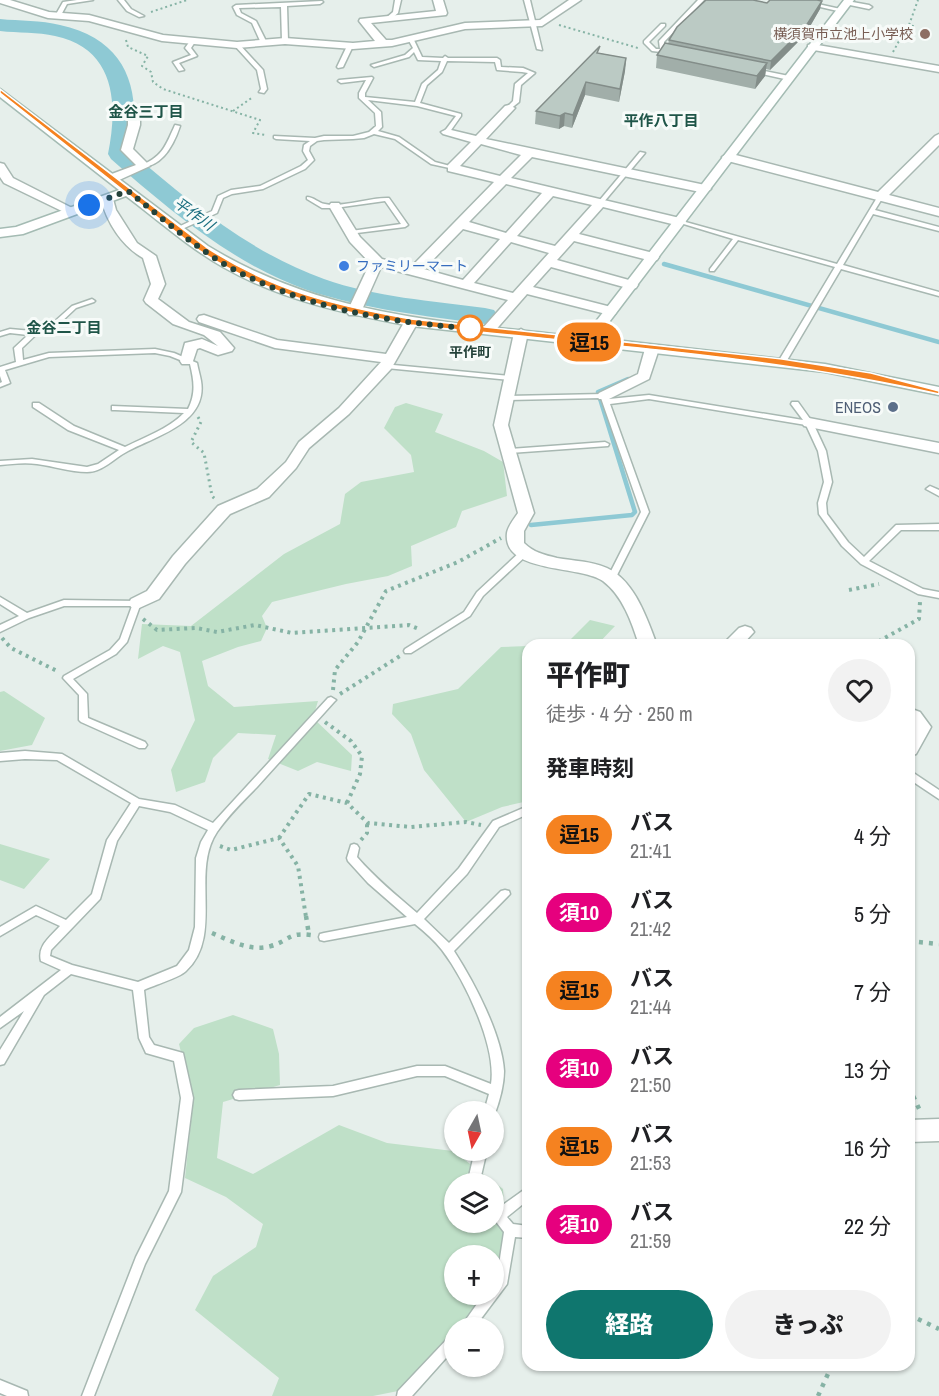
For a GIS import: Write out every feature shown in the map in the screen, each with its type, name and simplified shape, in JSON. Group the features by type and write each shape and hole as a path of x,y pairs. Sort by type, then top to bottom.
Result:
{"street":[{"path":"0,0 48,15 89,18 162,38 192,42 237,45 285,41 350,46 413,43 465,26 538,24 576,0"},
{"path":"383,44 364,21 442,13 438,0"},
{"path":"587,342 846,4"},
{"path":"812,47 939,69"},
{"path":"0,92 230,267 265,284 307,299 354,312 411,322 782,362 871,376 939,391"},
{"path":"452,168 508,108"},
{"path":"112,178 144,166 127,150 135,125 135,112"},
{"path":"447,132 529,153 627,171 705,189"},
{"path":"880,197 939,138"},
{"path":"415,271 529,153"},
{"path":"728,157 939,212"},
{"path":"0,168 9,180 72,211"},
{"path":"452,168 680,222"},
{"path":"466,284 550,190"},
{"path":"0,232 18,231 128,191"},
{"path":"107,199 113,215 132,246 149,256 158,285 151,300 165,307 275,345 387,362"},
{"path":"488,330 601,202"},
{"path":"335,206 351,232 377,262 466,284 610,311"},
{"path":"460,225 509,238 553,257 631,285"},
{"path":"570,236 652,257"},
{"path":"354,312 377,262"},
{"path":"165,307 179,322 208,329 223,341 227,348 218,351 202,343 190,346 187,361"},
{"path":"137,603 153,595 179,560 224,510 263,493 291,465 304,446 344,411 387,362 411,322"},
{"path":"521,333 501,425 526,513 515,534 516,544 524,553 545,562 602,572 611,579 637,613 646,639"},
{"path":"605,399 644,376 652,349"},
{"path":"809,423 939,448"},
{"path":"737,639 745,632"},
{"path":"915,718 922,727 915,739"},
{"path":"915,1131 939,1130"}],"lane":[{"path":"58,16 65,3 87,0"},
{"path":"121,0 129,10 141,16"},
{"path":"388,19 395,13 398,0"},
{"path":"527,0 538,24 540,50"},
{"path":"663,51 661,42 701,0"},
{"path":"793,0 869,7"},
{"path":"264,43 254,21 239,14 236,7 285,5 296,2 320,3"},
{"path":"285,5 285,41"},
{"path":"663,25 646,42 654,50 675,54"},
{"path":"181,70 176,62 194,56 189,48 192,42"},
{"path":"413,43 420,59 497,60 499,69 523,70 532,74 518,84 516,102 508,108"},
{"path":"374,65 407,56 413,43"},
{"path":"237,45 260,70 264,89 262,92"},
{"path":"340,67 350,46"},
{"path":"417,104 425,84 440,70 445,58"},
{"path":"744,69 789,78"},
{"path":"341,81 370,78 362,93 363,98 378,112 379,127 375,132"},
{"path":"363,98 417,104 459,115 447,132"},
{"path":"144,166 163,156 172,144 177,126"},
{"path":"276,137 354,138 375,132 397,138 433,163 452,168"},
{"path":"271,183 277,178 308,165 311,159 306,151 307,145 313,139"},
{"path":"601,202 642,153"},
{"path":"178,229 215,212 220,197 231,192 261,188 299,174"},
{"path":"782,362 880,197"},
{"path":"309,198 322,206 387,199 405,225 351,232"},
{"path":"871,211 939,229"},
{"path":"680,222 939,294"},
{"path":"712,270 737,237"},
{"path":"20,363 18,348 32,333 40,327 56,324 74,307 92,301"},
{"path":"0,334 10,331 32,333"},
{"path":"0,386 6,383 1,369 48,355 156,351 172,354 193,363 199,378 199,397 191,411 158,436 124,450 91,469 31,461 0,463"},
{"path":"387,362 510,378"},
{"path":"506,398 649,397 809,423"},
{"path":"605,399 645,512 611,579"},
{"path":"795,404 809,423 822,451 828,482 822,503 823,514 852,553 864,562 921,592 939,595"},
{"path":"36,405 71,428 124,450"},
{"path":"115,408 191,411"},
{"path":"510,451 604,444"},
{"path":"930,489 939,493"},
{"path":"864,562 899,527 939,527"},
{"path":"408,651 467,614 480,594 524,553"},
{"path":"0,600 26,616"},
{"path":"0,629 26,616 64,603 137,603 124,640 113,652 67,678 83,694 84,720 142,746"},
{"path":"137,802 112,840 96,896 46,948 45,958 70,969 138,987 181,969 194,952 200,927 201,858 206,842 214,828 332,700"},
{"path":"0,758 25,755 59,757 137,802 172,808 214,828"},
{"path":"915,778 939,795"},
{"path":"324,937 418,919 464,871 496,824 522,813"},
{"path":"354,848 352,858 364,873 418,919 449,951 468,984 496,1053 499,1072 492,1101"},
{"path":"449,951 505,894"},
{"path":"0,932 36,910 68,925"},
{"path":"0,1023 70,969"},
{"path":"88,1396 140,1261 175,1192 187,1098 179,1057 150,1049 144,1038 138,987"},
{"path":"0,1060 40,993"},
{"path":"238,1095 333,1091 417,1071 445,1071 494,1091"},
{"path":"504,1208 522,1197"},
{"path":"504,1223 510,1230 522,1231"},
{"path":"504,1273 510,1230"},
{"path":"474,1317 484,1305"},
{"path":"403,1396 444,1351"},
{"path":"0,1386 22,1396"}],"path":[{"path":"889,60 899,41 908,39 913,26 909,25 918,0"},
{"path":"538,24 558,25 614,42 654,50"},
{"path":"117,27 106,32 128,41 128,46 148,56 142,66 151,72 153,82 174,94 260,120 253,134 276,137"},
{"path":"232,111 262,92"},
{"path":"191,411 201,422 191,442 204,453 212,496 224,510"},
{"path":"332,700 335,670 358,642 386,591 458,562 503,537 515,534"},
{"path":"849,590 900,580"},
{"path":"883,639 918,619 921,592"},
{"path":"137,603 142,618 158,630 196,628 218,632 255,626 292,633 409,625 415,626 429,637"},
{"path":"0,635 11,648 67,678"},
{"path":"332,700 408,651"},
{"path":"317,717 349,739 362,752 365,763 363,772 347,803"},
{"path":"206,842 231,850 279,838 309,795 347,803 368,823 411,827 466,822 494,828"},
{"path":"354,848 367,833 368,823"},
{"path":"279,838 298,866 309,935"},
{"path":"200,927 245,947 260,950 279,945 296,933 324,937"},
{"path":"915,942 939,944"},
{"path":"918,1319 939,1329"},
{"path":"818,1396 829,1371"}],"green space":[{"path":"406,403 443,414 435,432 484,451 503,462 507,496 462,511 456,527 411,546 412,566 388,576 272,602 262,616 267,628 261,641 202,661 208,686 234,707 318,701 313,718 352,755 351,771 317,762 298,771 268,759 276,735 238,733 213,758 205,782 176,792 171,770 195,720 180,652 163,646 138,659 142,624 191,626 284,554 340,524 345,494 361,482 414,472 411,455 384,428 395,407"},
{"path":"590,620 615,626 603,639 571,639"},
{"path":"522,646 522,802 502,807 466,822 424,770 411,734 392,714 393,704 458,689 501,647"},
{"path":"4,691 45,718 32,745 0,751 0,692"},
{"path":"0,844 50,859 24,889 0,880"},
{"path":"233,1015 273,1029 279,1054 280,1085 223,1102 217,1158 253,1174 339,1125 387,1143 444,1150 444,1161 466,1161 482,1173 444,1173 444,1233 504,1233 504,1204 507,1249 504,1259 504,1245 444,1245 444,1305 482,1305 471,1317 444,1317 444,1348 408,1389 373,1396 272,1396 279,1378 195,1310 213,1276 256,1247 263,1224 226,1197 185,1178 193,1102 179,1044 194,1028"}],"building":[{"path":"706,0 753,0 767,3 770,0 822,1 806,26 771,61 669,40 677,27"},
{"path":"665,43 767,63 757,76 657,55"},
{"path":"600,46 597,53 626,58 620,89 586,82 573,115 565,113 560,116 536,111"}],"waterway":[{"name":"平作川","path":"0,25 57,30 76,36 103,52 117,71 125,123 119,154 162,191 251,254 315,284 395,304 485,316"},
{"path":"664,264 939,342"},
{"path":"531,525 632,515 635,512 598,392 628,379"}],"bus line":[{"name":"逗15","path":"0,92 203,249 230,267 265,284 307,299 354,312 411,322 782,362 871,376 939,391"}],"place":[{"name":"横須賀市立池上小学校","path":"925,34"},
{"name":"ファミリーマート","path":"344,266"},
{"name":"平作町","path":"470,328"},
{"name":"ENEOS","path":"893,407"}],"district":[{"name":"金谷三丁目","path":"146,112"},
{"name":"平作八丁目","path":"661,121"},
{"name":"金谷二丁目","path":"64,328"}],"route":[{"path":"89,205 128,191 203,249 230,267 265,284 354,312 411,322 470,328"}]}
